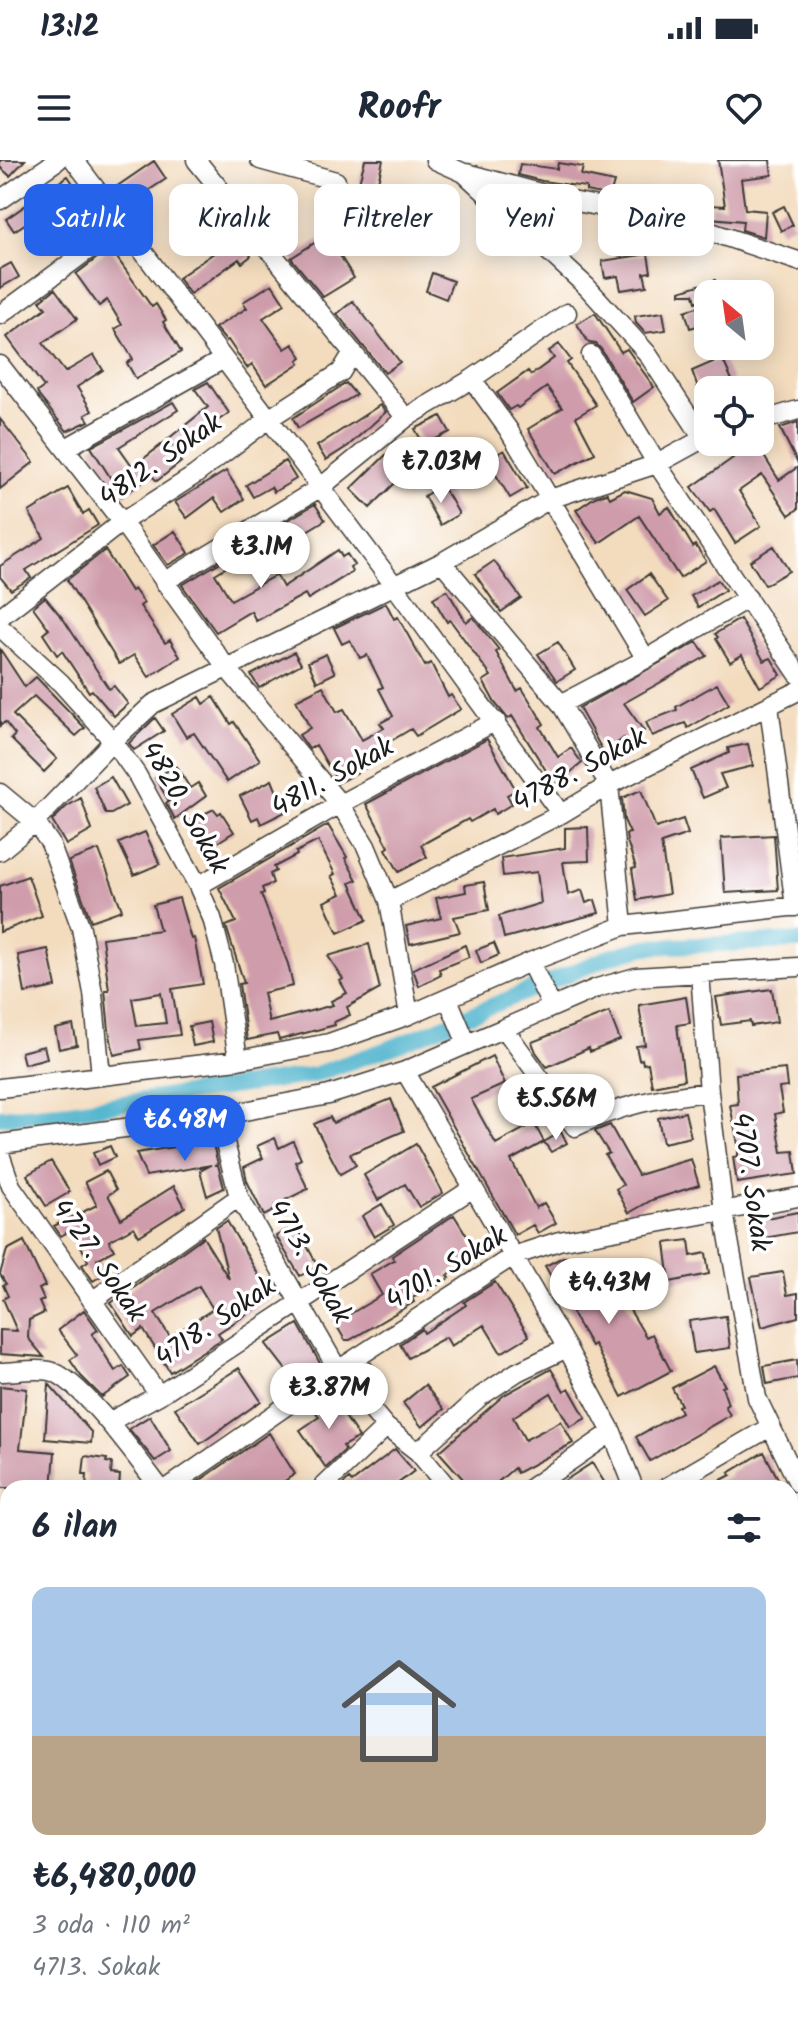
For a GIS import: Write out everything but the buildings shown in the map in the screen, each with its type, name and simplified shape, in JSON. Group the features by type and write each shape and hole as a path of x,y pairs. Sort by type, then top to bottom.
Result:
{"street":[{"path":"0,200 58,160"},
{"path":"74,160 92,184"},
{"path":"196,160 406,418"},
{"path":"260,160 336,181"},
{"path":"435,160 464,173 562,199 687,224 798,261"},
{"path":"464,173 587,287 647,353 694,420"},
{"path":"0,315 80,256"},
{"path":"145,256 496,721 561,814"},
{"path":"164,582 321,487 406,418 472,379 567,313"},
{"name":"4812. Sokak","path":"0,617 122,522 195,475 270,418 341,372 353,352"},
{"path":"591,355 657,464 798,674"},
{"path":"66,448 222,360"},
{"path":"2,373 66,448 226,667 340,804 366,846 389,901 409,1015"},
{"path":"472,379 508,429 646,659"},
{"path":"774,417 798,410"},
{"path":"0,851 35,822 153,704 442,562 550,499 657,464 694,444"},
{"path":"442,562 561,704 609,785 623,926"},
{"path":"561,704 646,659 748,598"},
{"name":"4820. Sokak","path":"0,627 61,683 113,741 137,775 198,886 212,918 224,964 238,1060"},
{"name":"4788. Sokak","path":"389,901 561,814 609,785 798,691"},
{"path":"0,1144 218,1116 329,1095 405,1071 464,1038 504,1028 542,985 623,926 796,906 769,706"},
{"name":"4811. Sokak","path":"198,886 340,804 496,721"},
{"path":"0,793 35,822 50,843 81,928 93,993 101,1076"},
{"path":"0,1088 238,1060 329,1043 409,1015 542,985 597,988 636,977 798,967"},
{"name":"4707. Sokak","path":"700,973 709,1092 724,1212 757,1398 796,1480"},
{"path":"451,1006 464,1038"},
{"path":"504,1028 575,1127 608,1111 662,1097 709,1092"},
{"path":"405,1071 567,1348 612,1432 631,1480"},
{"name":"4713. Sokak","path":"218,1116 239,1197 338,1370 386,1427 418,1452 441,1480"},
{"name":"4727. Sokak","path":"0,1154 11,1186 159,1395"},
{"name":"4718. Sokak","path":"109,1422 159,1395 473,1188"},
{"path":"92,1301 239,1197"},
{"name":"4701. Sokak","path":"180,1480 338,1370 513,1256 559,1241 798,1197"},
{"path":"418,1452 481,1396 517,1372 567,1348"},
{"path":"0,1372 52,1371 71,1383 109,1422 154,1480"},
{"path":"330,1480 386,1427"},
{"path":"679,1480 770,1427"},
{"path":"543,1480 612,1432"}],"waterway":[{"path":"0,1117 70,1111 313,1075 393,1047 609,957 646,947 798,941"}]}
